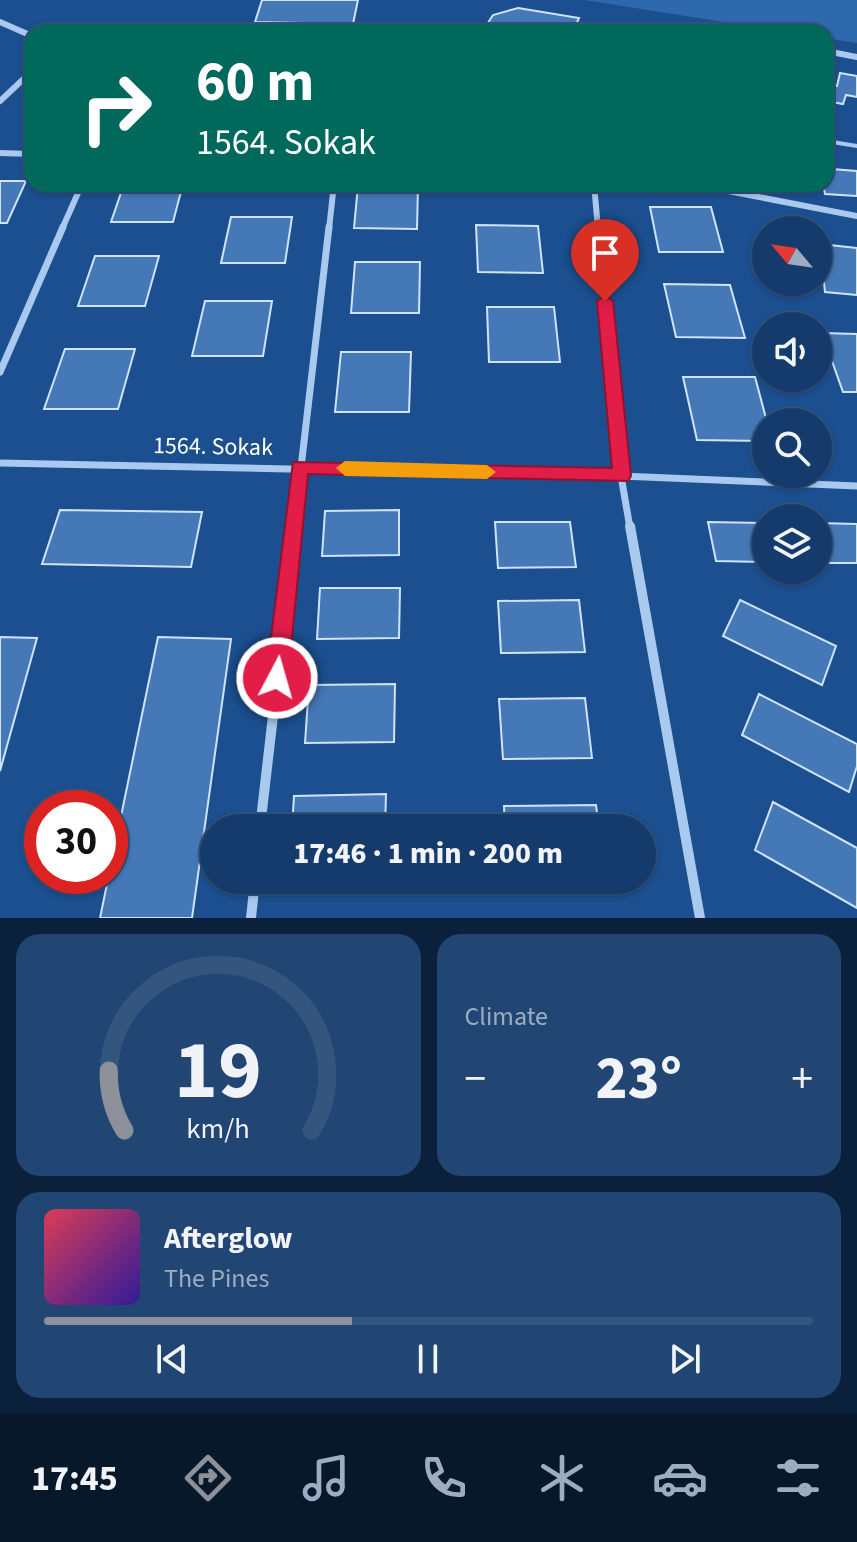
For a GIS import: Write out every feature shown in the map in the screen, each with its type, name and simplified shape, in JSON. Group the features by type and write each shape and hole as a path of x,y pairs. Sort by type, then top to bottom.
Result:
{"street":[{"path":"0,22 24,32"},
{"path":"834,53 857,57"},
{"path":"0,101 24,78"},
{"path":"0,153 24,154"},
{"path":"0,372 79,192"},
{"path":"262,814 333,192"},
{"path":"595,192 621,476 700,918"},
{"path":"733,192 857,216"},
{"name":"1564. Sokak","path":"0,463 300,467 857,486"},
{"path":"251,918 254,894"}],"lane":[{"path":"834,142 857,146"}],"shaded area":[{"path":"584,0 857,0 857,43 834,39 834,24 737,24"}],"building":[{"path":"262,0 358,0 353,24 255,22"},
{"path":"518,8 579,18 576,24 487,24 493,15"},
{"path":"840,73 857,76 857,97 846,95 843,104 834,102 834,85 837,86"},
{"path":"834,169 857,171 857,196 825,194 834,192"},
{"path":"0,181 24,181 7,223 0,223"},
{"path":"121,192 181,192 173,222 111,222"},
{"path":"357,192 418,192 417,229 354,228"},
{"path":"650,207 711,207 723,252 659,252"},
{"path":"231,217 292,217 285,263 221,263"},
{"path":"476,225 538,226 543,273 478,272"},
{"path":"832,245 857,248 857,295 832,293"},
{"path":"95,256 159,256 145,306 78,306"},
{"path":"355,262 420,262 419,313 351,313"},
{"path":"664,284 730,285 745,338 676,337"},
{"path":"205,301 272,301 263,356 192,356"},
{"path":"487,307 554,307 560,362 489,362"},
{"path":"832,333 857,334 857,392 843,392 832,361"},
{"path":"65,349 135,349 118,409 44,409"},
{"path":"341,352 411,352 409,412 335,412"},
{"path":"683,377 752,377 752,392 759,392 763,408 752,408 752,441 697,440"},
{"path":"60,510 202,512 191,567 42,564"},
{"path":"399,510 399,555 322,556 325,511"},
{"path":"495,522 570,522 576,567 498,568"},
{"path":"708,522 752,523 752,562 716,561"},
{"path":"832,523 857,524 857,563 832,563"},
{"path":"320,588 400,588 399,638 317,639"},
{"path":"579,600 585,652 501,653 498,601"},
{"path":"740,600 836,646 822,685 723,636"},
{"path":"0,637 37,638 0,771"},
{"path":"158,637 231,639 207,814 200,814 200,861 192,918 100,918 105,894 128,894 126,790"},
{"path":"395,684 394,742 305,743 309,685"},
{"path":"759,694 857,744 857,766 849,792 742,735"},
{"path":"585,698 592,758 503,759 499,699"},
{"path":"386,794 385,814 293,814 294,796"},
{"path":"773,802 857,848 857,908 755,850"},
{"path":"596,805 597,814 504,814 504,806"}],"slow traffic":[{"path":"345,468 487,472"}],"route":[{"path":"277,678 300,467 621,476 605,301"}]}
